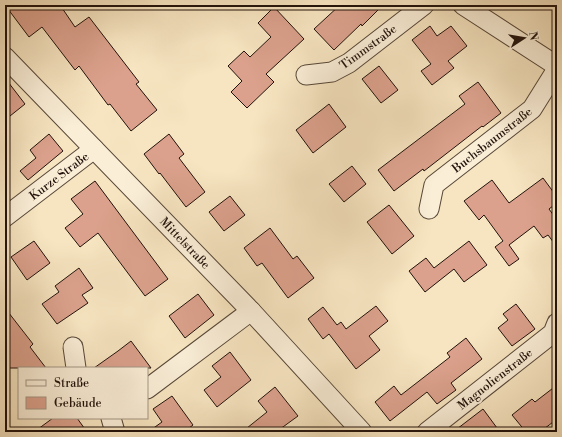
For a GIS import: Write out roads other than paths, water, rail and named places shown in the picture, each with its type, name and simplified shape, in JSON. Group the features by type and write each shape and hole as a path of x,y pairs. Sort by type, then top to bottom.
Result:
{"street":[{"name":"Timmstraße","path":"306,75 332,72 349,63 424,5"},
{"path":"463,5 557,67"},
{"name":"Mittelstraße","path":"5,57 251,311 362,432"},
{"name":"Buchsbaumstraße","path":"429,209 434,185 532,109 557,67"},
{"name":"Kurze Straße","path":"5,218 94,150"},
{"path":"148,388 251,311"},
{"name":"Magnolienstraße","path":"427,432 553,333 557,323"},
{"path":"73,347 76,367"},
{"path":"111,419 115,432"}]}
